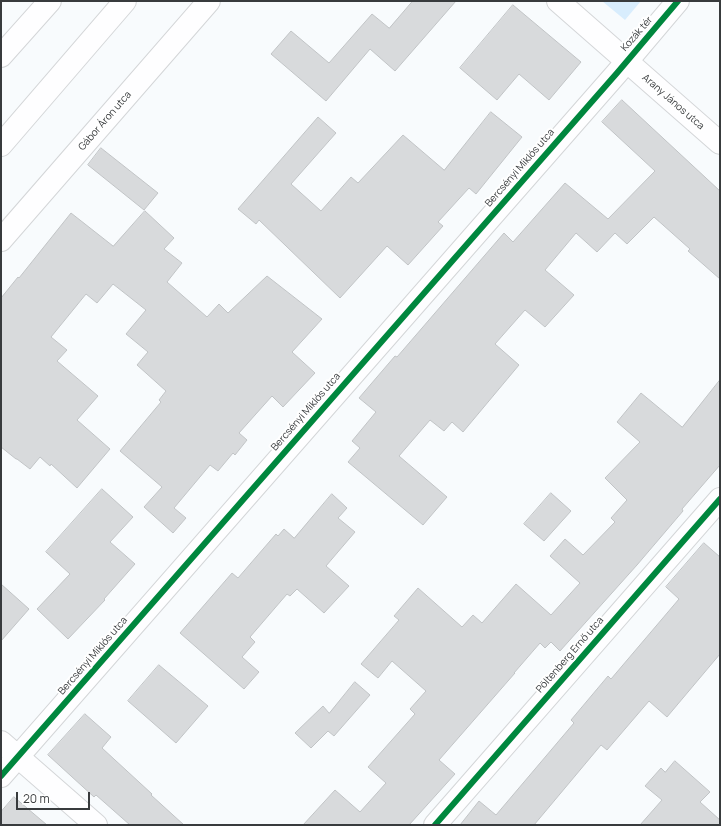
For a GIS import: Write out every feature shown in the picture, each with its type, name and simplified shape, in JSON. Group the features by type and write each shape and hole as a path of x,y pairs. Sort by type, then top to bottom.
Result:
{"street":[{"path":"1,56 50,1"},
{"path":"1,145 124,1"},
{"name":"Gábor Áron utca","path":"1,240 210,1"},
{"name":"Kozák tér","path":"558,1 626,61 678,1"},
{"name":"Arany János utca","path":"626,61 720,143"},
{"name":"Bercsényi Miklós utca","path":"1,776 626,61"},
{"name":"Pöltenberg Ernő utca","path":"435,825 720,499"},
{"path":"1,742 96,825"}],"shaded area":[{"path":"602,1 641,1 625,20"}],"building":[{"path":"413,1 456,1 395,71 370,49 326,101 271,54 291,31 329,63 372,14 389,28"},
{"path":"513,5 581,62 549,100 519,74 497,100 460,68"},
{"path":"622,100 720,191 720,279 688,251 690,249 654,217 627,244 615,233 597,252 576,233 545,270 574,295 545,327 525,310 495,344 519,365 463,432 452,422 444,431 430,420 399,456 447,497 423,525 348,462 360,448 352,441 376,412 359,398 395,356 397,357 504,233 513,242 565,183 608,219 655,171 602,122"},
{"path":"491,112 522,137 476,194 469,188 438,222 443,226 408,265 387,246 340,298 259,220 256,224 238,209 318,117 336,133 291,184 321,211 351,177 358,183 403,135 444,170"},
{"path":"101,148 158,193 144,210 88,165"},
{"path":"145,211 174,238 164,249 182,263 167,282 207,317 219,304 228,313 267,276 322,319 292,352 315,373 283,407 272,396 239,433 247,440 235,455 233,453 218,471 210,465 174,508 186,518 173,533 144,507 162,487 120,451 161,402 159,400 166,391 137,365 148,352 126,334 146,310 113,284 97,303 86,294 51,337 67,350 57,361 98,396 77,420 110,449 77,488 51,464 50,466 40,457 30,469 1,447 1,298 71,213 113,246"},
{"path":"720,380 720,465 637,565 560,651 551,642 545,648 540,643 514,673 439,760 455,774 409,825 303,825 335,790 360,812 386,783 368,767 415,714 410,709 426,691 392,661 378,678 361,664 399,620 394,616 418,588 462,627 473,615 482,623 516,584 551,615 580,583 550,556 565,539 583,555 615,522 611,518 627,500 605,478 640,442 617,422 641,393 682,427"},
{"path":"102,489 133,517 110,542 135,564 104,599 105,600 68,639 37,609 70,574 46,552"},
{"path":"551,493 571,511 544,541 524,524"},
{"path":"332,494 347,508 338,518 355,532 326,566 349,586 324,613 297,589 290,596 287,594 250,637 255,642 242,657 259,672 244,689 180,633 232,573 238,578 276,534 278,536 284,529 294,538"},
{"path":"704,543 720,557 720,654 667,717 649,701 607,750 601,745 534,825 460,825 479,801 496,815 574,723 571,720 608,676 611,679 679,599 666,587"},
{"path":"1,584 29,609 1,641"},
{"path":"159,665 208,706 176,743 128,701"},
{"path":"355,682 370,695 334,736 328,731 311,748 295,733 323,706 329,713"},
{"path":"85,714 111,737 102,748 184,825 130,825 96,795 94,797 48,755"},
{"path":"675,761 710,792 700,802 720,820 720,825 640,825 662,800 645,786 661,768 665,772"},
{"path":"14,797 47,825 1,825 1,812"}],"cycle path":[{"path":"1,776 617,73 678,1"},
{"path":"435,825 720,499"}]}
